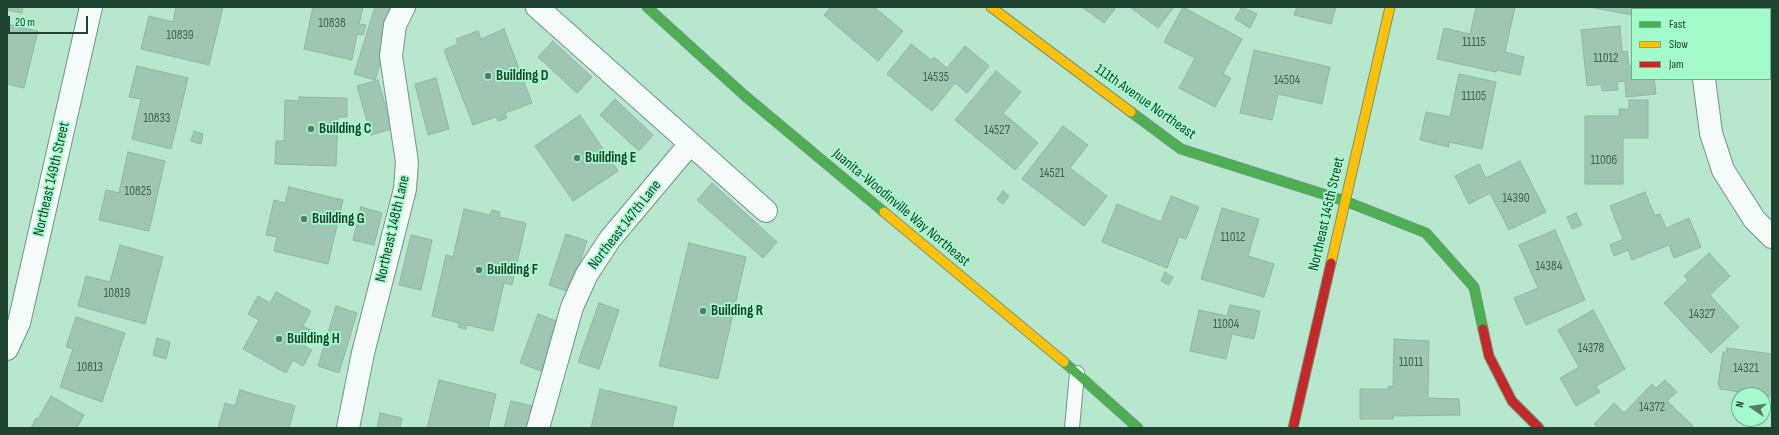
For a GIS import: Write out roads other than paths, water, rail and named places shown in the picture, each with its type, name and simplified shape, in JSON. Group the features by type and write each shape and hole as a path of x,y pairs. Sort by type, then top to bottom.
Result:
{"street":[{"name":"Northeast 149th Street","path":"7,349 19,323 91,7"},
{"name":"Northeast 148th Lane","path":"348,428 363,353 405,189 407,162 391,56 395,25 404,7"},
{"path":"538,7 766,211"},
{"name":"Juanita-Woodinville Way Northeast","path":"647,7 744,95 1077,373 1138,428"},
{"name":"111th Avenue Northeast","path":"991,7 1181,150 1345,202 1426,233 1474,287 1489,356 1512,401 1539,428"},
{"name":"Northeast 145th Street","path":"1292,428 1390,7"},
{"path":"1704,80 1711,133 1723,170 1754,219 1772,237"},
{"name":"Northeast 147th Lane","path":"538,428 572,307 587,274 610,239 690,144"}],"lane":[{"path":"1072,428 1077,373"}],"place":[{"name":"Building D","path":"488,76"},
{"name":"Building C","path":"311,129"},
{"name":"Building E","path":"577,158"},
{"name":"Building G","path":"304,219"},
{"name":"Building F","path":"479,270"},
{"name":"Building R","path":"703,311"},
{"name":"Building H","path":"279,339"}]}
